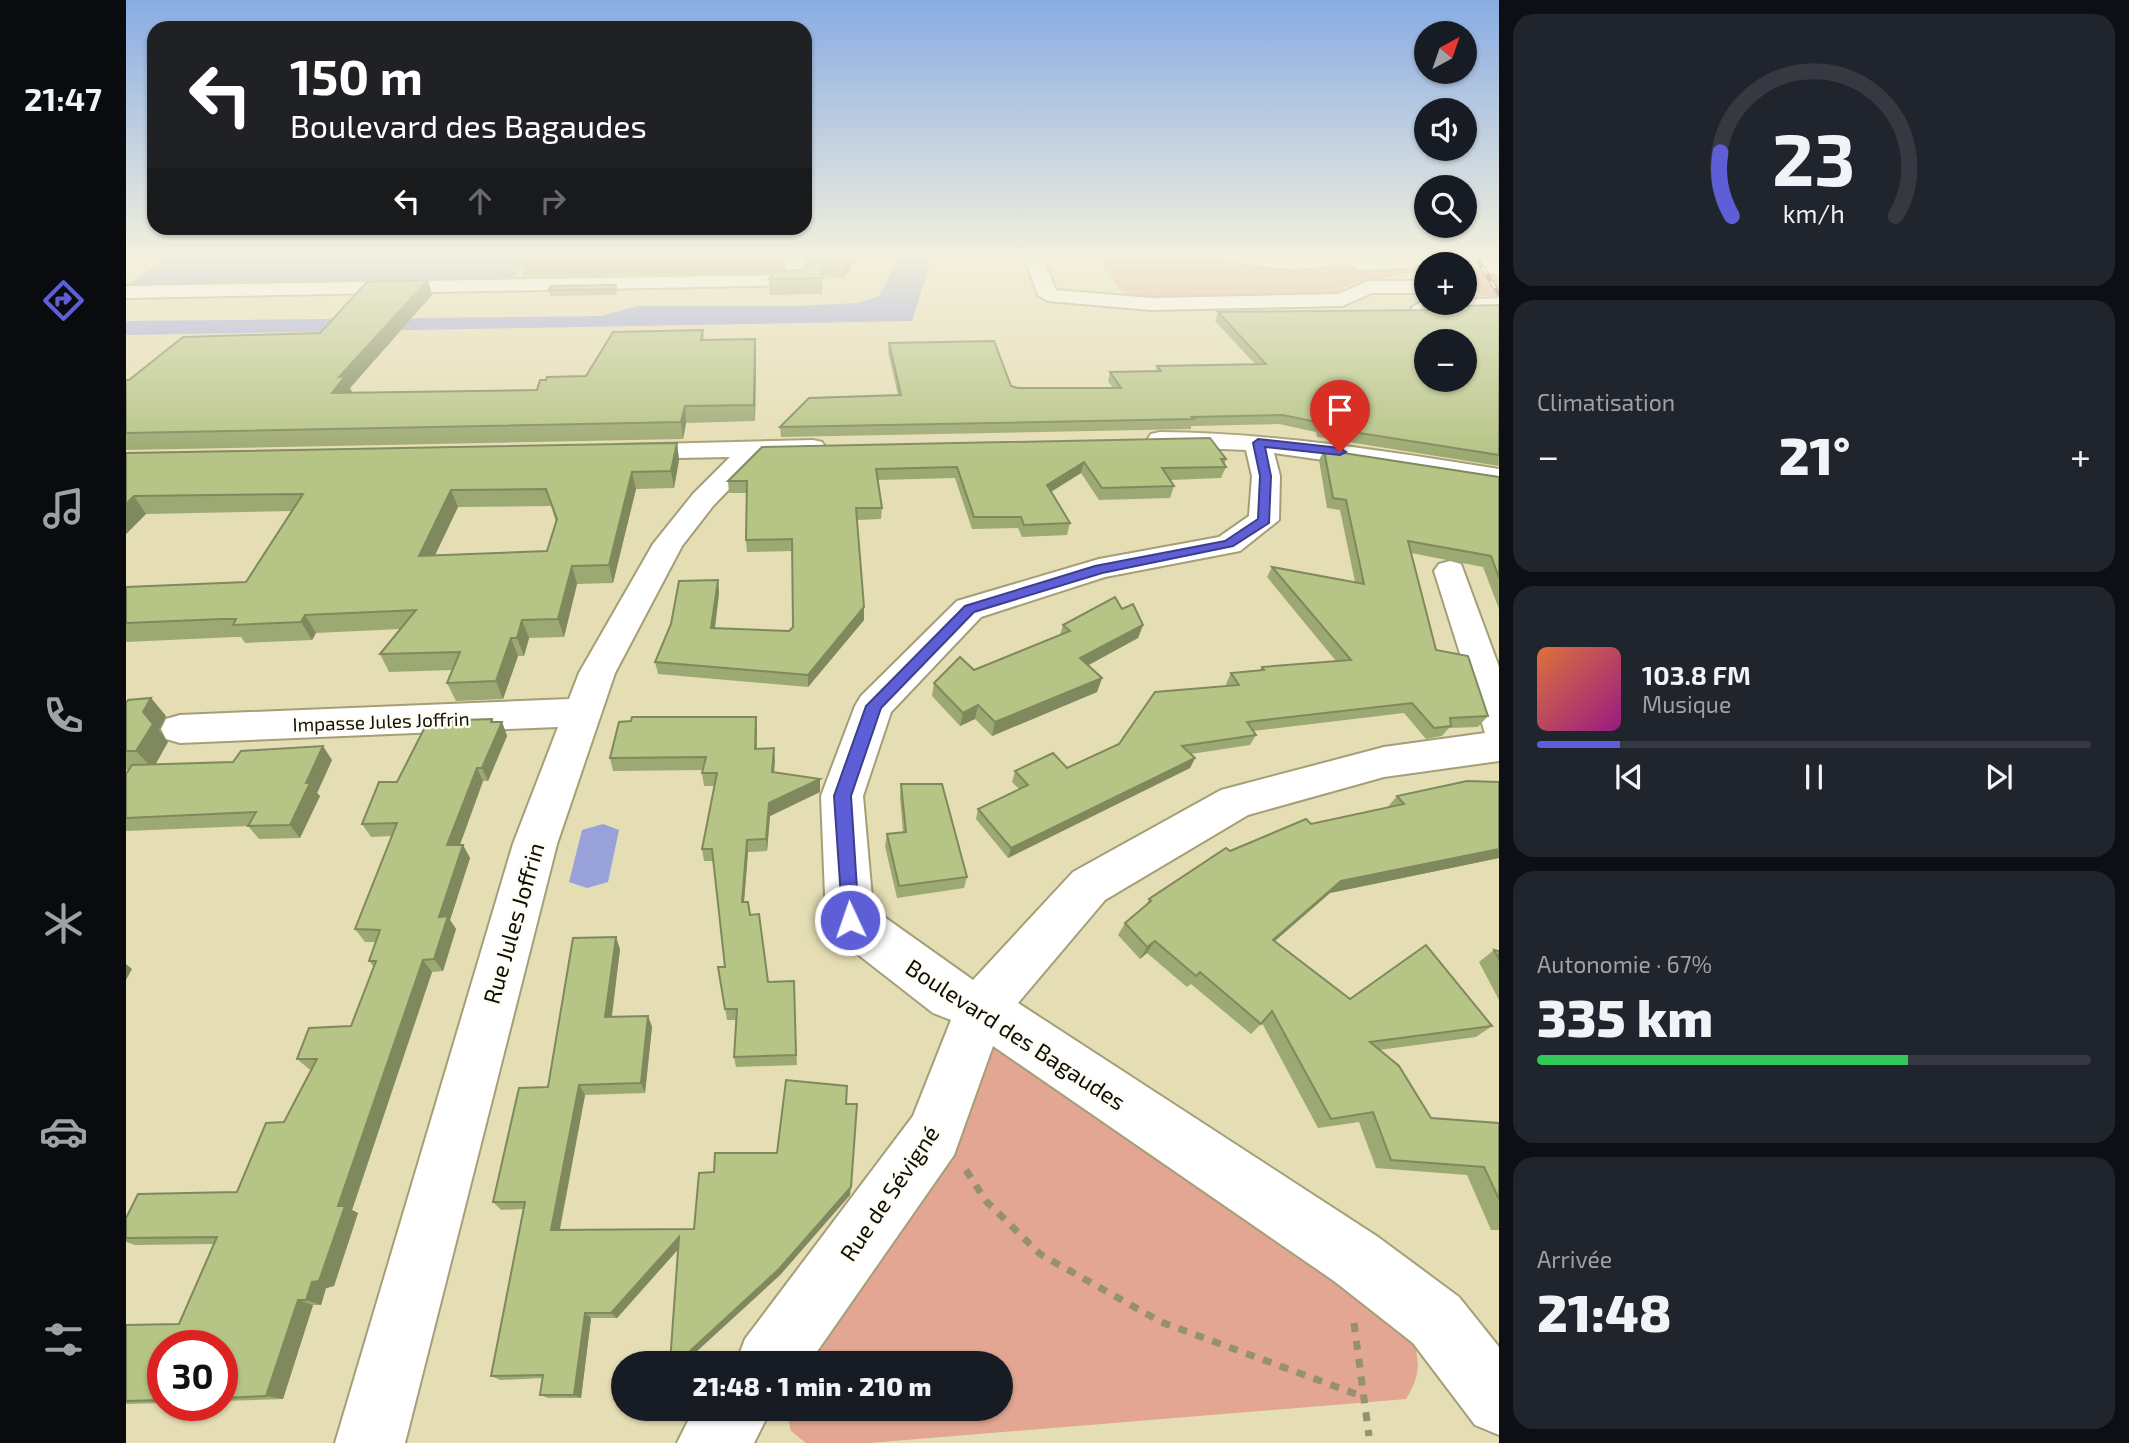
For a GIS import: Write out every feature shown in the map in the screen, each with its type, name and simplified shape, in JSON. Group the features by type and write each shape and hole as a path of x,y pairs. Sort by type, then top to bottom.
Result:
{"street":[{"path":"1131,441 1214,439 1295,444 1499,477"},
{"name":"Boulevard des Bagaudes","path":"1258,443 1266,476 1264,520 1229,544 1099,569 970,609 874,706 842,796 850,920 951,996 981,1008 1356,1259 1436,1320 1499,1401"},
{"path":"600,452 840,447"},
{"name":"Rue Jules Joffrin","path":"370,1443 535,844 597,673 668,544 703,500 753,449"},
{"path":"1450,571 1499,723"},
{"name":"Impasse Jules Joffrin","path":"180,729 583,712"},
{"path":"981,1008 1088,886 1236,802 1384,762 1499,746"},
{"name":"Rue de Sévigné","path":"778,1351 934,1135 981,1008"},
{"path":"712,1443 728,1421"}],"path":[{"path":"958,1157 986,1201 1040,1254 1161,1322 1364,1397"},
{"path":"1353,1315 1369,1436"}],"shaded area":[{"path":"1004,1043 1406,1322 1414,1343 1418,1370 1406,1399 869,1443 806,1443 791,1431 789,1421 1013,1421 1013,1351 803,1351 991,1048"}],"water":[{"path":"126,321 893,321 126,335"},
{"path":"603,824 619,830 608,882 587,888 569,882 582,830"}],"building":[{"path":"331,321 390,321 339,377 345,376 332,393 537,390 540,380 546,380 547,377 586,376 613,332 703,330 701,340 755,339 754,405 685,406 681,422 126,433 126,380 183,337 320,333"},
{"path":"1227,321 1499,321 1499,455 1321,427 1321,423 1283,415 780,427 809,398 901,395 889,343 994,341 1011,386 1018,388 1121,388 1110,372 1161,371 1157,366 1266,364"},
{"path":"1210,438 1226,459 1221,459 1226,467 1162,468 1174,486 1102,488 1084,462 1047,485 1070,523 1024,525 1021,517 974,517 957,467 876,469 882,508 856,508 864,607 808,675 655,662 671,624 679,581 718,580 711,628 789,631 793,627 792,539 746,540 747,481 728,481 762,447"},
{"path":"677,443 671,471 632,472 609,565 572,566 558,619 522,620 517,638 511,638 496,681 447,683 460,652 380,654 416,610 305,615 301,622 233,625 236,619 222,619 126,623 126,587 246,582 303,494 134,496 126,504 126,453","holes":["546,489 557,519 547,551 419,556 451,490"]},
{"path":"1324,450 1499,477 1499,578 1491,556 1408,541 1436,650 1468,656 1488,716 1450,718 1451,726 1434,728 1412,703 1247,722 1256,735 1182,746 1195,758 1011,848 978,809 1028,785 1015,771 1053,753 1067,768 1119,744 1155,692 1239,685 1231,673 1264,670 1262,667 1351,660 1272,567 1364,584 1346,500 1333,498"},
{"path":"1115,597 1122,609 1133,604 1143,625 1080,658 1102,678 995,722 978,705 963,713 934,683 960,657 974,670 1070,631 1063,625"},
{"path":"151,698 143,712 153,724 136,751 126,751 126,703 128,700"},
{"path":"632,717 756,717 755,749 774,748 772,772 820,779 769,803 766,839 747,840 742,902 748,902 750,915 759,914 768,982 794,981 796,1055 734,1057 737,1009 725,1009 718,967 725,967 712,849 702,849 717,773 702,773 706,757 610,758 619,722 631,721"},
{"path":"492,719 491,722 502,722 482,768 477,768 447,845 463,845 439,917 448,916 434,959 423,960 338,1206 345,1206 319,1281 312,1282 306,1300 298,1300 266,1396 238,1397 238,1330 147,1330 147,1400 126,1401 126,1325 179,1324 217,1237 126,1238 126,1218 138,1194 237,1192 266,1123 284,1122 317,1059 297,1059 309,1028 351,1026 376,961 369,961 380,930 355,929 397,823 362,824 379,782 397,782 428,721"},
{"path":"323,746 306,783 310,783 290,825 248,826 256,812 126,818 126,774 132,765 233,762 241,751"},
{"path":"1467,781 1499,782 1499,849 1341,881 1273,940 1350,999 1426,945 1492,1026 1370,1042 1399,1066 1431,1118 1499,1123 1499,1199 1484,1167 1391,1160 1373,1112 1331,1119 1272,1011 1261,1024 1200,972 1196,976 1155,941 1147,947 1125,923 1151,901 1149,899 1226,848 1230,851 1306,819 1311,824 1404,804 1397,796"},
{"path":"901,784 942,784 967,877 899,886 887,834 906,832"},
{"path":"616,937 605,1017 648,1016 641,1083 579,1085 551,1230 694,1229 699,1173 714,1172 715,1153 777,1153 786,1080 847,1086 846,1104 857,1104 851,1187 779,1269 690,1351 671,1351 679,1237 611,1313 585,1313 574,1395 540,1395 543,1375 491,1376 525,1202 493,1202 519,1088 548,1087 573,938"}],"route":[{"path":"850,920 842,796 874,706 970,609 1099,569 1229,544 1264,520 1266,476 1258,443 1295,444 1340,452"}]}
